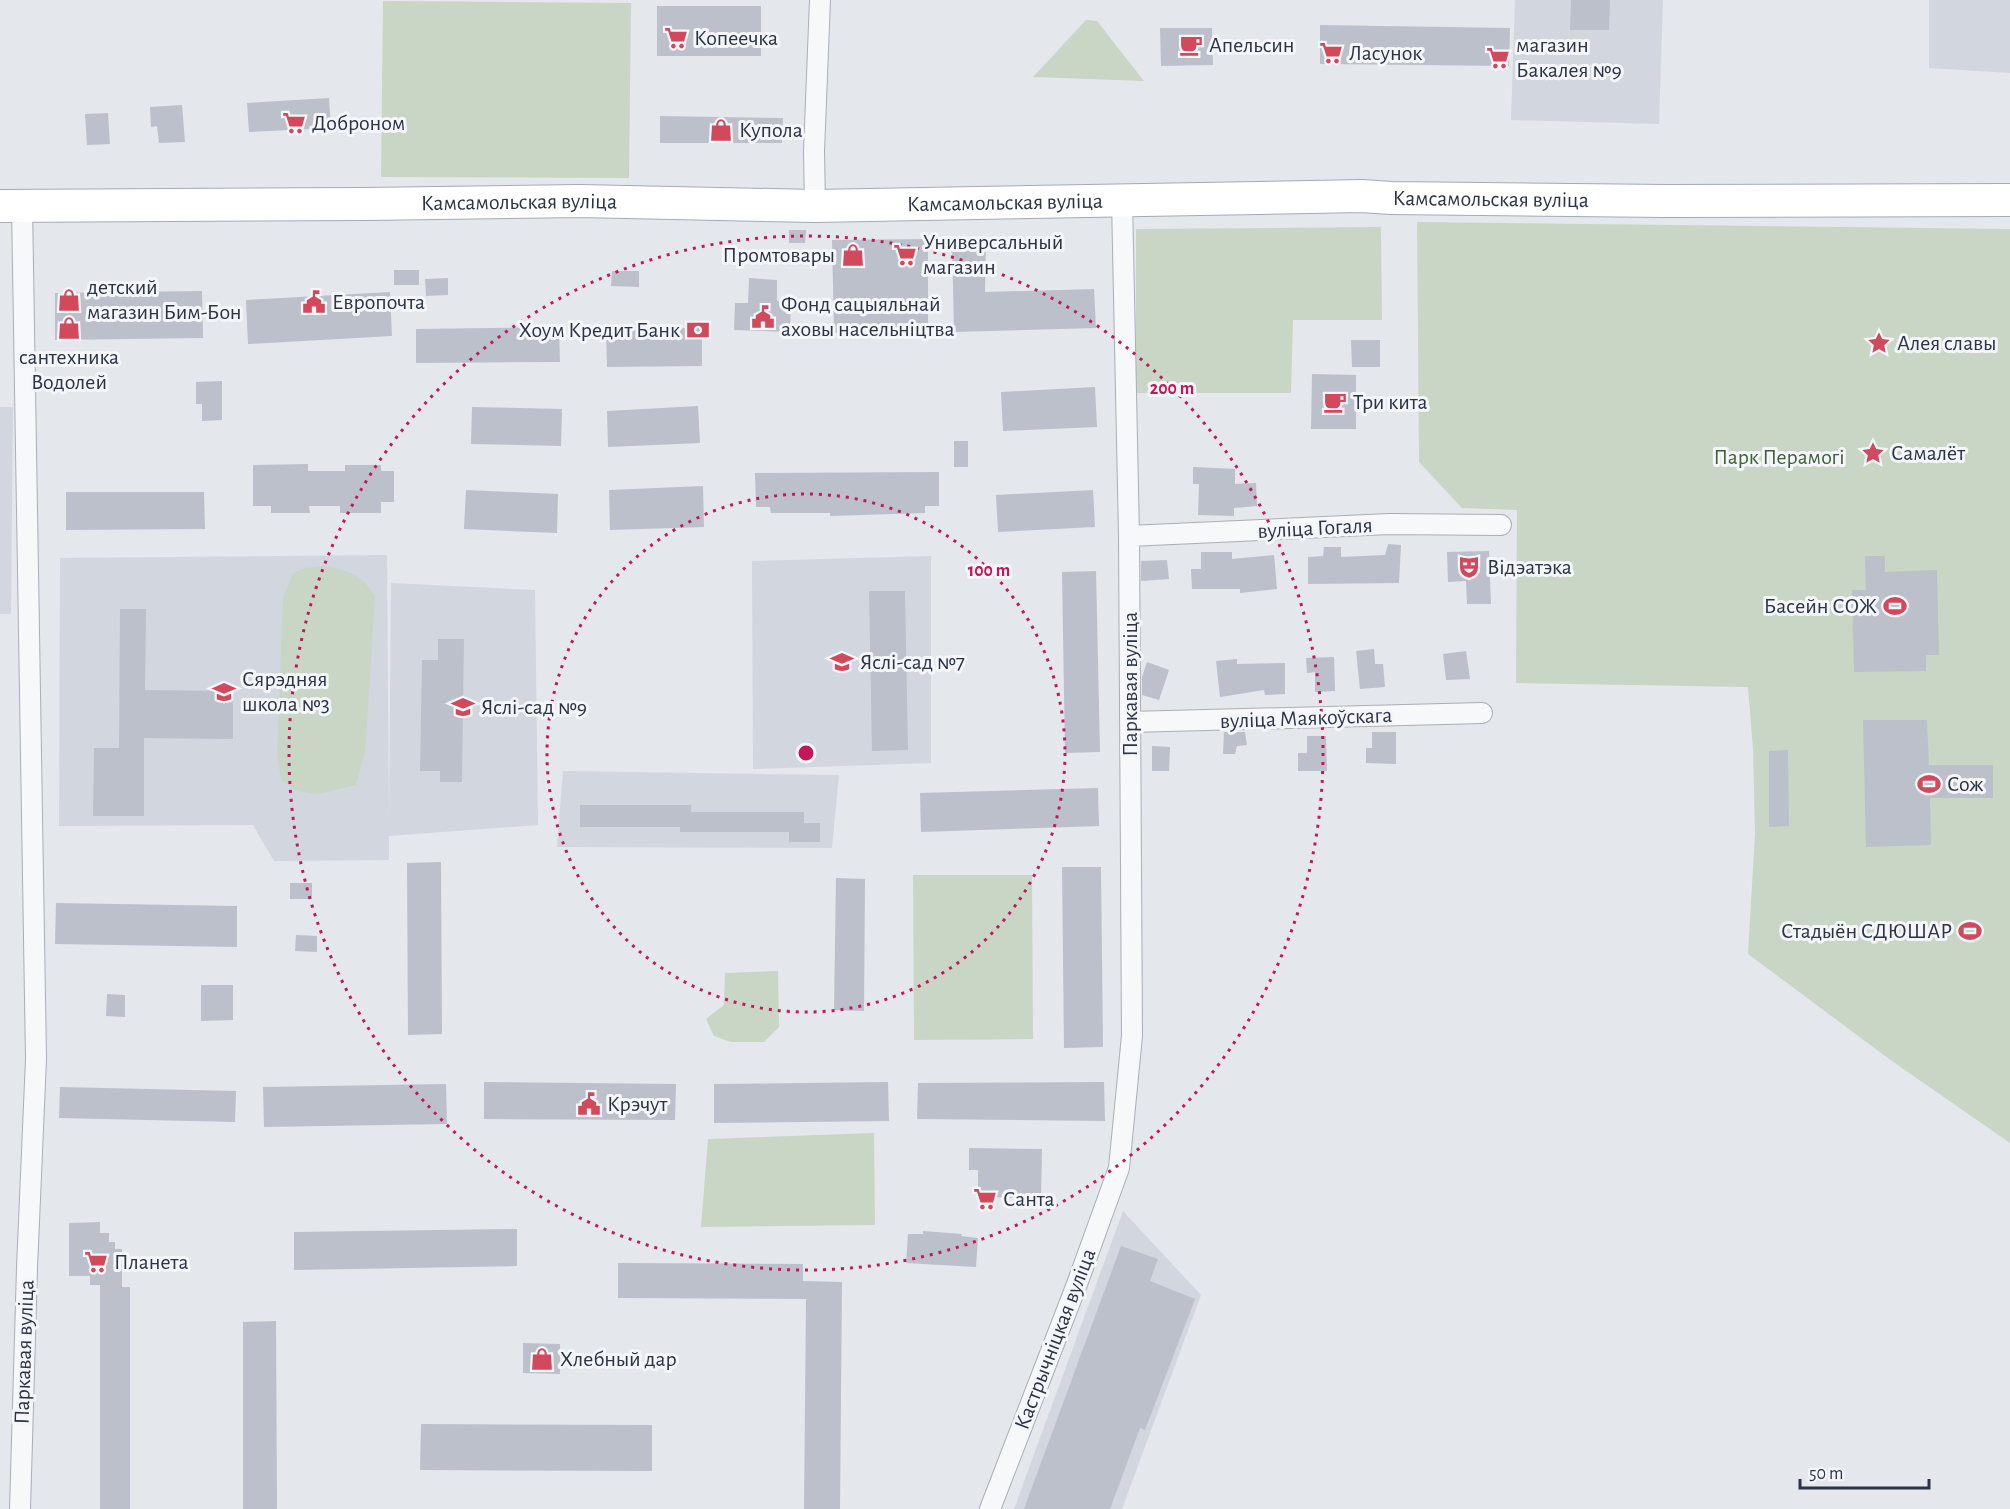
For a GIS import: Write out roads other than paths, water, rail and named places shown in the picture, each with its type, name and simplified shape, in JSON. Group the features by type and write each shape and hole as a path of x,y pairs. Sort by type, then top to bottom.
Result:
{"main road":[{"name":"Камсамольская вуліца","path":"11,206 580,201 815,207 1362,196 1666,201 2010,200"}],"street":[{"path":"815,207 814,151 820,0"},
{"name":"Паркавая вуліца","path":"1119,1168 1132,1036 1129,536 1122,200"},
{"name":"Паркавая вуліца","path":"11,206 36,1059 20,1509"},
{"name":"вуліца Гогаля","path":"1129,536 1389,524 1502,525"},
{"name":"вуліца Маякоўскага","path":"1130,722 1482,713"},
{"name":"Кастрычніцкая вуліца","path":"990,1509 1119,1168"}],"place":[{"name":"Копеечка","path":"676,38"},
{"name":"Апельсин","path":"1191,45"},
{"name":"Ласунок","path":"1331,53"},
{"name":"магазин Бакалея №9","path":"1498,58"},
{"name":"Доброном","path":"294,123"},
{"name":"Купола","path":"721,130"},
{"name":"Промтовары","path":"853,255"},
{"name":"Универсальный магазин","path":"905,255"},
{"name":"детский магазин Бим-Бон","path":"69,300"},
{"name":"Европочта","path":"314,302"},
{"name":"Фонд сацыяльнай аховы насельніцтва","path":"763,317"},
{"name":"сантехника Водолей","path":"69,328"},
{"name":"Хоум Кредит Банк","path":"698,330"},
{"name":"Алея славы","path":"1879,343"},
{"name":"Три кита","path":"1335,402"},
{"name":"Самалёт","path":"1873,453"},
{"name":"Відэатэка","path":"1469,567"},
{"name":"Басейн СОЖ","path":"1895,606"},
{"name":"Яслі-сад №7","path":"842,662"},
{"name":"Сярэдняя школа №3","path":"224,692"},
{"name":"Яслі-сад №9","path":"463,707"},
{"name":"Сож","path":"1929,784"},
{"name":"Стадыён СДЮШАР","path":"1970,931"},
{"name":"Крэчут","path":"589,1104"},
{"name":"Санта","path":"985,1199"},
{"name":"Планета","path":"96,1262"},
{"name":"Хлебный дар","path":"542,1359"}],"park label":[{"name":"Парк Перамогі","path":"1779,457"}]}
